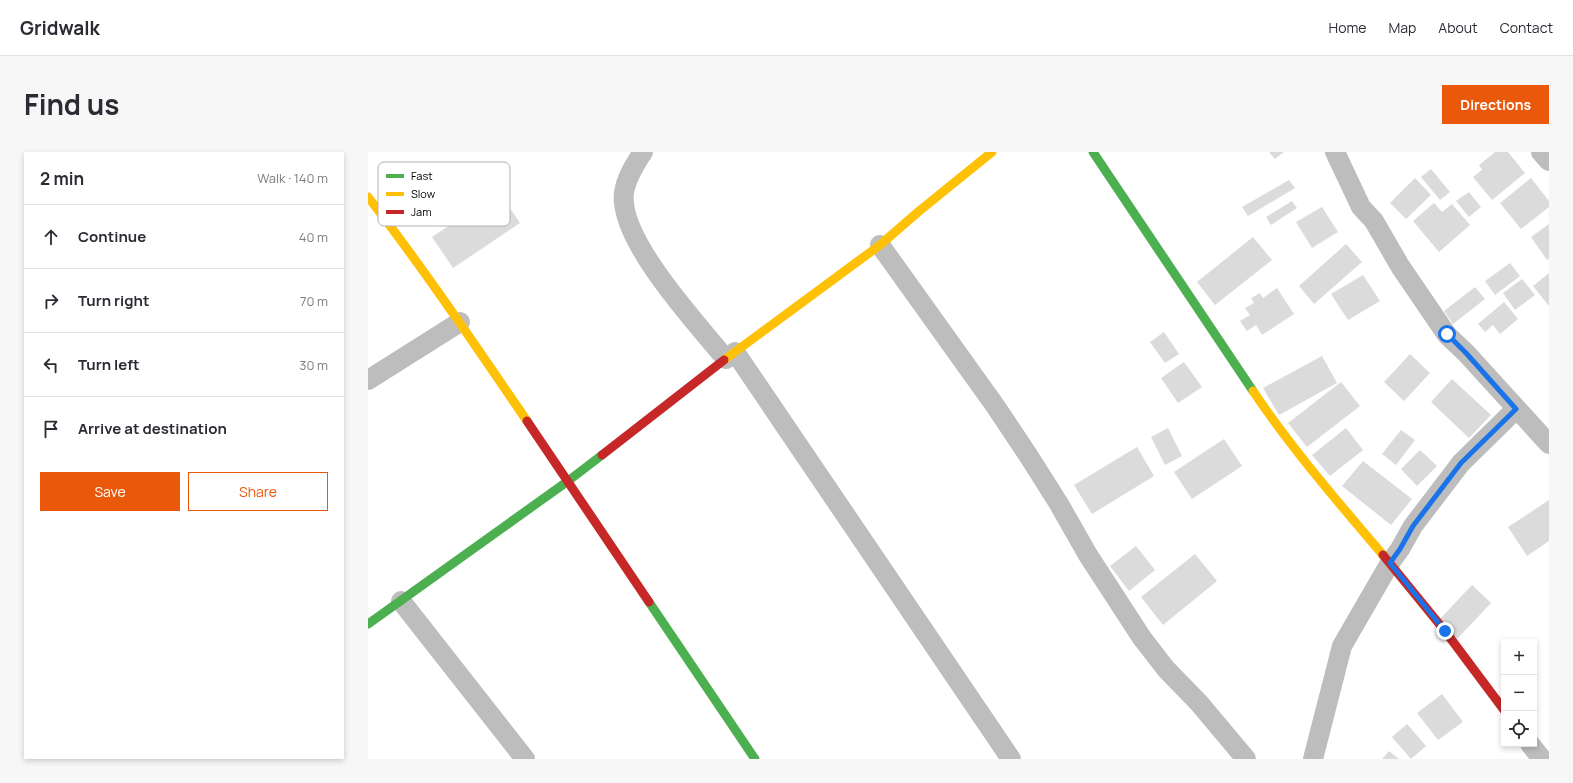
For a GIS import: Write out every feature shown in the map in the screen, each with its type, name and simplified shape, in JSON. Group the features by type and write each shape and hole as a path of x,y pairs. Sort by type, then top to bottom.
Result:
{"street":[{"path":"643,152 628,178 624,194 625,210 630,228 639,246 654,267 730,356 1011,759"},
{"path":"368,624 568,481 730,356 880,245 923,207 992,152"},
{"path":"1093,152 1273,421 1445,631 1501,706"},
{"path":"1335,152 1361,207 1374,221 1400,266 1447,334 1549,444"},
{"path":"1541,152 1549,161"},
{"path":"368,197 378,210"},
{"path":"390,226 460,322 755,759"},
{"path":"880,245 1024,449 1059,504 1088,555 1142,638 1166,669 1199,703 1246,759"},
{"path":"368,380 460,322"},
{"path":"1313,759 1342,646 1390,563 1413,526 1461,463 1516,409"},
{"path":"401,601 525,759"},
{"path":"1532,747 1542,759"}],"building":[{"path":"1269,152 1284,152 1275,159"},
{"path":"1495,152 1508,152 1525,173 1492,200 1473,177 1482,170 1479,165"},
{"path":"1431,169 1450,192 1440,200 1421,177"},
{"path":"1415,178 1431,195 1406,219 1390,203"},
{"path":"1531,178 1549,201 1549,207 1521,229 1500,203"},
{"path":"1289,180 1295,188 1248,216 1242,207"},
{"path":"1469,192 1481,207 1469,217 1456,201"},
{"path":"1292,201 1297,208 1271,225 1266,217"},
{"path":"1434,203 1442,212 1452,204 1470,225 1439,252 1413,221"},
{"path":"1322,207 1338,232 1312,248 1296,222"},
{"path":"510,208 520,223 453,268 432,237 448,226 510,226"},
{"path":"1549,224 1549,259 1547,260 1531,237"},
{"path":"1253,237 1272,260 1215,305 1197,282"},
{"path":"1346,244 1362,262 1314,304 1299,286"},
{"path":"1510,263 1520,276 1495,295 1485,281"},
{"path":"1549,273 1549,306 1533,286"},
{"path":"1363,275 1380,301 1348,320 1331,294"},
{"path":"1522,279 1535,295 1515,310 1503,293"},
{"path":"1475,287 1485,299 1453,324 1444,311"},
{"path":"1277,288 1294,314 1262,335 1256,325 1247,331 1240,321 1250,315 1245,308 1254,303 1251,298 1260,293 1263,298"},
{"path":"1504,302 1518,319 1500,334 1493,325 1485,332 1478,324"},
{"path":"1164,332 1179,354 1165,363 1150,342"},
{"path":"1410,354 1430,373 1404,401 1384,382"},
{"path":"1322,356 1337,383 1279,415 1263,388"},
{"path":"1184,362 1202,387 1178,403 1161,378"},
{"path":"1452,379 1491,415 1469,438 1431,402"},
{"path":"1341,382 1360,406 1307,447 1288,423"},
{"path":"1168,428 1182,456 1165,465 1151,437"},
{"path":"1346,428 1363,450 1330,476 1312,455"},
{"path":"1401,430 1415,440 1396,465 1382,454"},
{"path":"1224,439 1242,466 1192,499 1174,472"},
{"path":"1137,447 1154,476 1092,514 1074,485"},
{"path":"1420,450 1437,466 1417,486 1401,469"},
{"path":"1363,461 1412,499 1391,525 1342,486"},
{"path":"1549,500 1549,541 1527,556 1508,527"},
{"path":"1136,546 1155,570 1129,591 1110,566"},
{"path":"1195,554 1217,581 1163,625 1141,597"},
{"path":"1472,585 1491,603 1457,639 1438,621"},
{"path":"1442,694 1463,722 1438,740 1417,713"},
{"path":"1407,724 1426,746 1411,759 1392,737"},
{"path":"1389,751 1399,759 1382,759"}],"traffic: fast":[{"path":"1093,152 1253,391"},
{"path":"368,624 602,455"},
{"path":"649,602 755,759"}],"traffic: slow":[{"path":"724,360 880,245 992,152"},
{"path":"368,197 378,210"},
{"path":"390,226 469,336 527,421"},
{"path":"1253,391 1299,454 1383,555"}],"traffic: jam":[{"path":"602,455 724,360"},
{"path":"527,421 649,602"},
{"path":"1383,555 1445,631 1501,706"}],"route":[{"path":"1445,631 1390,563 1413,526 1461,463 1516,409 1447,334"}]}
